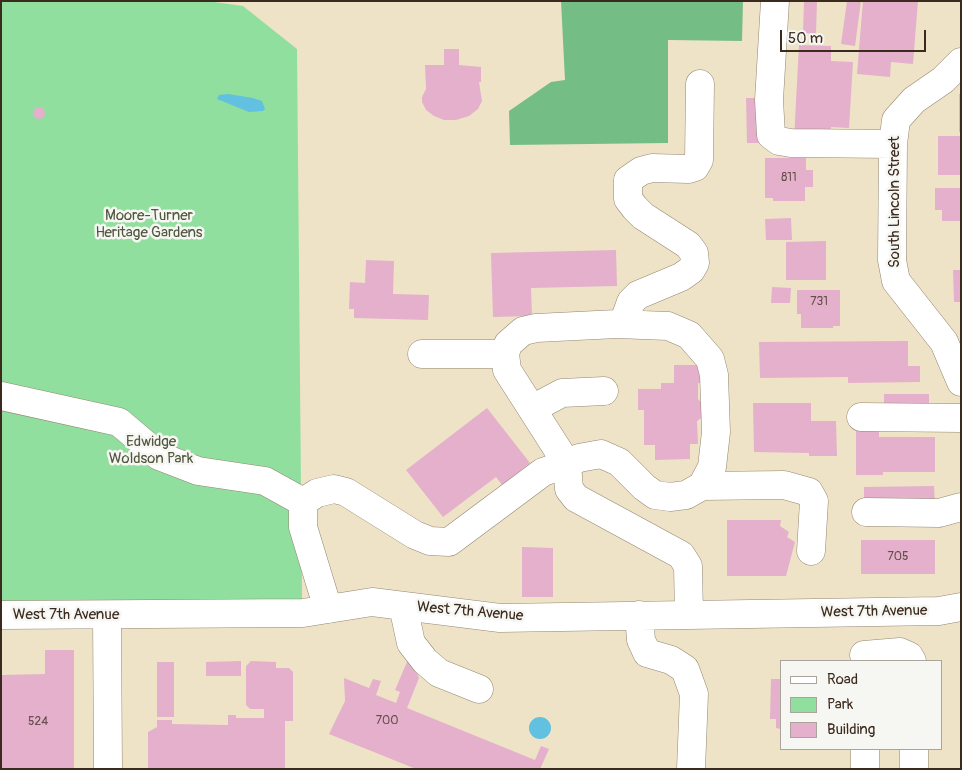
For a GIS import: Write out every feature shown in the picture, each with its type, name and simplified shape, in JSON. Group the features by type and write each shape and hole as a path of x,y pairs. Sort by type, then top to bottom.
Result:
{"street":[{"path":"775,1 769,100 771,135 779,141 791,144 892,144"},
{"name":"South Lincoln Street","path":"961,62 943,80 914,100 896,120 892,144 892,260 896,281 944,342 961,382"},
{"path":"623,324 631,302 638,295 681,277 691,270 694,263 694,253 688,245 643,216 634,208 628,199 628,180 641,171 652,168 689,170 695,167 699,160 700,84"},
{"path":"689,615 688,566 681,555 576,498 569,489 567,464 507,370 505,354 508,344 523,331 623,324 668,326 690,335 710,359 714,375 716,432 712,467 702,486"},
{"path":"422,354 505,354"},
{"path":"532,409 562,392 604,391"},
{"path":"1,396 119,422 160,456 198,471 265,481 303,502"},
{"path":"861,417 961,418"},
{"path":"303,502 317,493 334,489 346,492 415,535 430,542 449,542 543,472 579,458 601,454 619,462 644,487 655,495 670,497 686,495 702,486 784,485 809,492 814,501 812,551"},
{"path":"303,502 303,528 328,609"},
{"path":"866,512 939,512 961,507"},
{"name":"West 7th Avenue","path":"1,615 303,613 372,602 500,618 954,612"},
{"path":"403,606 411,643 425,661 439,673 479,690"},
{"path":"861,612 864,658 900,652 909,656 911,660"},
{"path":"107,615 108,769"},
{"path":"639,615 641,640 647,653 671,660 685,669 694,694 691,769"},
{"path":"865,750 866,769"},
{"path":"914,750 914,769"}],"green space":[{"name":"Edwidge Woldson Park","path":"1,1 207,1 243,6 297,49 302,600 1,603"},
{"path":"561,1 743,1 742,41 668,40 668,143 510,145 509,111 551,82 565,80"}],"water":[{"path":"228,94 262,101 265,109 263,111 249,112 217,99 219,95"},
{"path":"540,717 548,720 551,728 548,736 540,739 532,736 529,728 532,720"}],"building":[{"path":"804,1 817,1 816,34 803,33"},
{"path":"847,1 861,1 855,46 841,44"},
{"path":"863,1 918,1 913,64 891,62 890,77 857,74"},
{"path":"799,45 831,46 831,61 853,62 849,128 831,127 830,136 794,140"},
{"path":"444,49 459,49 459,65 481,67 481,82 479,82 482,101 478,109 469,116 456,120 444,120 434,116 426,110 422,102 426,89 425,65 444,65"},
{"path":"959,94 961,94 961,132 959,132"},
{"path":"746,98 760,98 761,143 747,143"},
{"path":"39,107 45,113 39,119 33,113"},
{"path":"938,136 961,136 961,175 938,175"},
{"path":"765,158 806,158 806,170 813,170 813,187 805,187 805,201 773,201 773,198 765,198"},
{"path":"935,188 961,188 961,221 942,221 942,210 935,210"},
{"path":"791,218 792,240 766,240 765,219"},
{"path":"826,241 826,280 786,280 786,242"},
{"path":"616,250 617,286 531,288 532,316 493,317 491,253"},
{"path":"366,260 394,261 393,294 429,295 428,320 354,318 354,309 349,309 350,282 365,283"},
{"path":"953,270 961,270 961,302 954,302"},
{"path":"772,287 791,288 790,303 771,303"},
{"path":"797,290 840,290 840,326 833,326 833,328 801,328 801,314 797,314"},
{"path":"908,341 908,366 920,366 920,382 848,383 848,377 760,378 759,342"},
{"path":"674,365 704,365 704,383 698,383 698,399 705,406 705,416 697,421 698,444 690,444 690,459 655,460 655,445 644,445 644,410 638,410 638,389 661,389 661,383 674,383"},
{"path":"884,394 929,394 929,407 884,407"},
{"path":"753,403 811,403 811,421 836,421 837,456 809,456 809,453 754,452"},
{"path":"487,408 530,463 502,485 496,477 443,517 406,470"},
{"path":"856,425 879,425 879,437 935,437 935,472 883,472 883,475 856,475"},
{"path":"934,486 935,504 864,505 864,487"},
{"path":"727,520 781,520 780,526 789,532 787,537 795,542 786,576 727,576"},
{"path":"861,540 935,540 935,574 861,574"},
{"path":"522,547 553,548 553,597 522,597"},
{"path":"45,650 74,650 74,769 1,769 1,675 45,674"},
{"path":"410,655 419,678 407,708 535,760 541,746 549,749 540,769 416,769 329,734 345,701 344,678 369,688 373,679 381,681 376,695 396,703 400,692 395,690"},
{"path":"241,661 241,676 206,676 206,662"},
{"path":"251,661 276,662 276,668 289,668 293,672 293,721 285,721 285,769 148,769 148,732 157,727 157,720 172,720 172,724 228,725 228,715 236,715 236,718 264,718 264,709 250,709 246,705 246,666"},
{"path":"157,662 174,662 174,717 157,717"},
{"path":"771,679 780,679 780,729 776,728 776,719 770,719"}],"park label":[{"name":"Moore-Turner Heritage Gardens","path":"149,224"}]}
